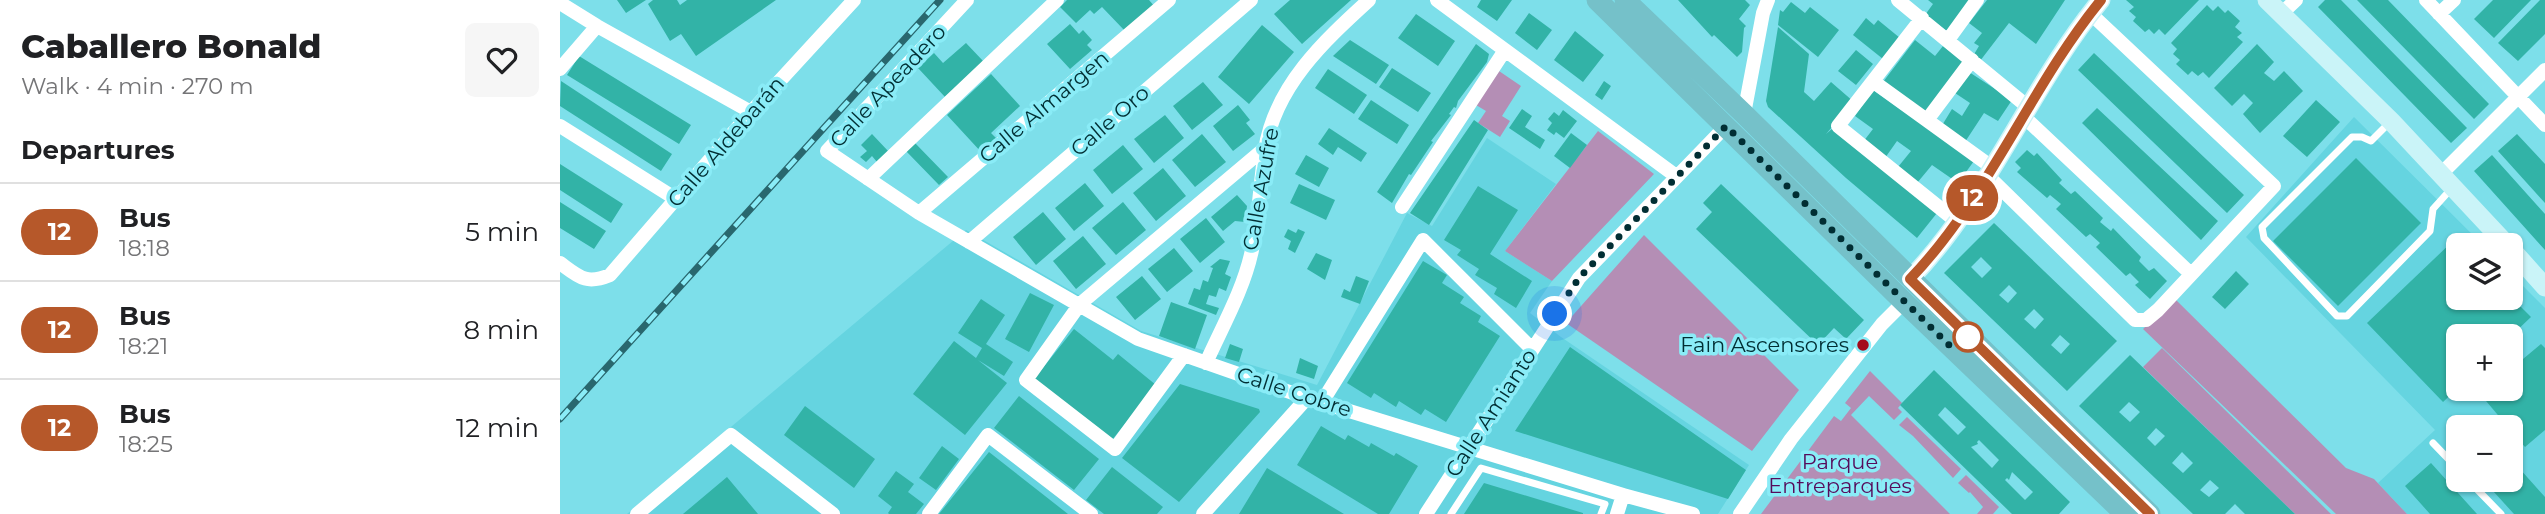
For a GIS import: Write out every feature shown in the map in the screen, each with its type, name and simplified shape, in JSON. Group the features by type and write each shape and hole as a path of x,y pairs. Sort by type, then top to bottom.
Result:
{"main road":[{"path":"1597,0 1904,302 2125,514"},
{"path":"1625,0 2150,514"}],"street":[{"name":"Calle Aldebarán","path":"560,263 580,278 596,281 610,275 751,112 854,0"},
{"name":"Calle Apeadero","path":"919,213 827,151 967,0"},
{"path":"868,179 1057,0"},
{"name":"Calle Almargen","path":"919,213 1169,0"},
{"name":"Calle Oro","path":"969,242 1251,0"},
{"name":"Calle Azufre","path":"1206,363 1231,310 1252,251 1265,148 1280,103 1298,72 1369,0"},
{"path":"1437,0 1676,176"},
{"path":"1744,114 1763,13 1768,0"},
{"path":"1898,0 1972,60 2191,274"},
{"path":"1948,40 1977,0"},
{"path":"2267,0 2392,121 2496,233"},
{"path":"2281,14 2296,0"},
{"path":"2426,0 2545,125"},
{"path":"2439,14 2454,0"},
{"path":"560,2 597,26 751,112"},
{"path":"1874,82 1927,120 1990,172 2136,320 2146,320 2274,186 2096,6 2025,112 1990,172 1926,263 1910,279"},
{"path":"1922,18 1838,126 1956,221"},
{"path":"560,69 597,26"},
{"path":"1402,207 1505,50"},
{"path":"1927,120 1972,60"},
{"path":"2448,180 2518,97 2545,70"},
{"path":"560,126 676,199"},
{"name":"Calle Amianto","path":"1426,514 1579,278 1726,126"},
{"path":"1184,355 1115,449 1026,380 1080,304 1265,148"},
{"name":"Calle Cobre","path":"919,213 1138,339 1315,400 1693,514"},
{"path":"1203,514 1315,400 1423,240 1532,349"},
{"path":"2523,263 2545,287"},
{"path":"1740,514 1797,432 1882,324 1904,302"},
{"path":"637,514 730,435 833,514"},
{"path":"929,514 988,435 1091,514"},
{"path":"1617,514 1623,495"}],"lane":[{"path":"2392,121 2371,141 2352,137 2262,227 2264,238 2337,316 2347,316 2430,231 2433,209 2448,180"},
{"path":"2433,443 2446,456"},
{"path":"1451,514 1480,468 1605,504 1601,514"},
{"path":"2480,492 2501,514"}],"shaded area":[{"path":"2354,117 2471,233 2446,233 2446,310 2523,310 2523,286 2545,308 2545,514 2407,514 2378,483 2435,430 2246,237"},
{"path":"1487,138 1556,184 1505,251 1552,281 1530,313 1749,465 1718,514 627,514 966,230 1141,331 1317,385 1407,213 1432,226"}],"green space":[{"path":"1499,71 1521,86 1502,116 1510,121 1500,137 1478,123 1486,111 1476,105"},
{"path":"1598,131 1654,174 1552,281 1505,251"},
{"path":"1644,235 1799,390 1752,451 1566,323"},
{"path":"2175,299 2346,468 2374,479 2407,514 2336,514 2143,329"},
{"path":"2162,348 2331,514 2295,514 2143,367"},
{"name":"Parque Entreparques","path":"1870,371 1902,403 1898,408 1902,412 1894,420 1869,396 1851,415 1950,514 1761,514 1834,416 1841,421 1851,408 1845,403"},
{"path":"1907,417 1961,469 1953,478 1899,425"},
{"path":"1966,475 1999,507 1993,514 1977,514 1983,507 1958,483"}],"building":[{"path":"617,0 646,0 626,13"},
{"path":"653,0 677,0 680,5 687,0 776,0 696,56 681,34 670,41 648,4"},
{"path":"1067,0 1149,0 1155,7 1125,31 1102,7 1094,14 1090,10 1076,23 1060,7"},
{"path":"1290,0 1351,0 1302,44 1274,14"},
{"path":"1481,0 1512,0 1497,21 1477,7"},
{"path":"1678,0 1745,0 1750,5 1739,19 1746,26 1742,52 1737,57 1714,35 1712,37"},
{"path":"1928,0 1971,0 1947,31 1925,15 1933,4"},
{"path":"1987,0 2065,0 2036,44 2009,23 1980,61 1973,56 1979,46 1974,43 1982,33 1969,23"},
{"path":"2126,0 2199,0 2165,35 2159,29 2154,34 2149,29 2145,32 2133,21 2136,17 2129,11 2134,7"},
{"path":"2325,0 2341,0 2467,128 2451,143 2318,7"},
{"path":"2357,0 2388,0 2489,104 2474,119"},
{"path":"2493,0 2531,0 2494,38 2474,19"},
{"path":"2540,0 2545,0 2545,34 2518,61 2498,43"},
{"path":"1791,2 1805,13 1810,7 1839,30 1818,57 1778,25 1780,10 1783,12"},
{"path":"2207,5 2213,11 2218,6 2225,13 2228,10 2240,21 2235,27 2242,33 2237,37 2243,42 2209,78 2203,72 2198,76 2192,71 2188,75 2176,64 2180,60 2173,54 2177,49 2171,43"},
{"path":"1529,13 1552,30 1537,50 1515,33"},
{"path":"1416,14 1455,41 1438,66 1398,38"},
{"path":"1866,18 1874,25 1878,20 1900,38 1883,59 1853,35"},
{"path":"1070,24 1079,34 1083,30 1092,40 1087,45 1092,50 1070,69 1047,44"},
{"path":"1262,25 1294,52 1249,104 1218,77"},
{"path":"1778,27 1809,54 1804,92 1814,101 1831,82 1854,102 1826,134 1833,128 1937,213 1917,238 1768,107 1766,101"},
{"path":"1575,31 1604,55 1583,82 1554,60"},
{"path":"1350,40 1389,65 1376,84 1333,56"},
{"path":"1915,40 1935,56 1943,46 1965,63 1924,114 1883,82"},
{"path":"966,43 984,62 945,97 918,68 934,53 943,63"},
{"path":"1476,44 1489,54 1487,62 1458,101 1456,108 1449,114 1451,115 1431,141 1433,142 1392,203 1377,192"},
{"path":"2257,44 2274,62 2264,73 2274,81 2284,71 2303,91 2260,133 2243,114 2253,103 2244,94 2232,106 2214,88"},
{"path":"1856,50 1873,64 1856,85 1838,71"},
{"path":"2094,53 2244,195 2227,213 2078,70"},
{"path":"579,56 691,125 679,144 567,75"},
{"path":"1392,68 1431,93 1418,112 1379,87"},
{"path":"1328,69 1367,95 1354,114 1315,88"},
{"path":"1969,72 2012,100 1998,121 1984,113 1965,142 1941,127 1952,109 1962,116 1970,103 1955,93"},
{"path":"991,74 1020,106 991,133 997,139 982,153 947,115"},
{"path":"561,81 672,154 661,171 560,106"},
{"path":"1604,81 1611,86 1602,100 1595,95"},
{"path":"1203,82 1223,105 1192,130 1173,106"},
{"path":"1873,90 1974,161 1958,183 1932,165 1917,183 1898,167 1911,151 1897,141 1885,158 1863,142 1873,129 1855,116"},
{"path":"1371,100 1409,125 1397,144 1358,119"},
{"path":"2316,100 2340,122 2307,157 2283,136"},
{"path":"1238,105 1250,120 1246,123 1255,134 1233,151 1213,126"},
{"path":"2097,108 2218,221 2201,240 2082,123"},
{"path":"1522,109 1532,116 1525,127 1545,140 1540,149 1509,128"},
{"path":"1563,110 1577,121 1564,138 1547,130 1552,123 1548,119 1554,112 1559,116"},
{"path":"1165,115 1184,138 1154,163 1134,139"},
{"path":"1474,120 1488,130 1429,225 1410,213"},
{"path":"1329,128 1367,153 1361,162 1338,147 1333,155 1318,144"},
{"path":"1571,133 1587,145 1570,168 1554,156"},
{"path":"872,134 889,152 877,162 872,156 866,162 860,157 867,151 861,145"},
{"path":"1202,134 1226,162 1195,187 1172,160"},
{"path":"2517,134 2545,164 2545,203 2498,151"},
{"path":"915,143 948,177 939,185 906,151"},
{"path":"1123,145 1143,169 1112,194 1093,170"},
{"path":"2027,150 2034,156 2037,153 2062,180 2059,183 2071,194 2075,191 2103,218 2100,222 2111,231 2113,228 2141,257 2139,261 2149,271 2154,268 2167,281 2150,299 2135,285 2139,282 2130,273 2126,276 2096,247 2100,243 2090,234 2086,237 2056,209 2061,204 2050,195 2047,198 2017,172 2021,168 2015,162"},
{"path":"1306,155 1329,168 1319,187 1295,174"},
{"path":"2492,155 2545,214 2545,250 2474,171"},
{"path":"2356,158 2421,223 2338,306 2273,241"},
{"path":"560,164 623,204 611,223 560,190"},
{"path":"1163,168 1186,196 1156,221 1133,193"},
{"path":"1085,183 1104,206 1074,231 1055,208"},
{"path":"1299,184 1335,200 1326,220 1290,203"},
{"path":"1721,184 1864,320 1846,339 1834,328 1818,345 1696,229 1712,212 1703,203"},
{"path":"1478,186 1518,210 1490,254 1532,281 1516,308 1494,294 1497,288 1475,275 1479,269 1457,255 1461,250 1444,240"},
{"path":"1237,195 1247,206 1245,222 1235,221 1223,231 1211,217"},
{"path":"560,202 606,231 594,249 560,228"},
{"path":"1123,202 1146,230 1116,255 1092,228"},
{"path":"1043,212 1066,239 1036,265 1013,237"},
{"path":"1206,218 1225,242 1200,263 1180,239"},
{"path":"1994,223 2117,341 2067,391 1944,273","holes":["1981,257 1992,268 1982,278 1971,267","2009,285 2017,293 2008,303 1999,295","2034,309 2044,319 2035,329 2024,319","2060,335 2070,344 2061,354 2051,345"]},
{"path":"1288,229 1296,233 1298,229 1305,232 1295,253 1288,249 1291,241 1284,237"},
{"path":"1083,236 1106,264 1076,289 1053,261"},
{"path":"1174,248 1193,271 1167,292 1148,269"},
{"path":"2446,248 2446,310 2523,309 2531,317 2523,325 2446,324 2446,399 2443,402 2367,323"},
{"path":"1316,253 1332,260 1325,280 1307,269"},
{"path":"1220,259 1230,261 1225,274 1231,277 1226,291 1219,288 1216,297 1209,295 1206,304 1219,308 1216,315 1188,304 1194,288 1200,290 1203,280 1208,282 1213,268 1210,267"},
{"path":"1423,261 1447,275 1442,283 1464,297 1460,303 1481,316 1478,322 1500,336 1446,422 1425,409 1421,415 1399,401 1396,407 1374,393 1371,398 1347,383"},
{"path":"2236,271 2249,284 2225,309 2212,297"},
{"path":"1142,276 1161,299 1135,320 1116,297"},
{"path":"1356,276 1369,281 1360,304 1341,297 1344,289 1350,292"},
{"path":"1030,293 1054,305 1029,352 1005,339"},
{"path":"981,299 1005,315 986,344 1013,362 1004,376 978,360 1007,383 965,435 913,394 954,341 976,358 982,348 958,333"},
{"path":"1171,302 1207,315 1195,349 1159,336"},
{"path":"1074,329 1113,360 1118,354 1156,385 1112,440 1034,379"},
{"path":"1230,344 1243,349 1239,362 1225,358"},
{"path":"2541,344 2545,348 2545,430 2525,447 2523,415 2498,415 2486,401 2523,401 2523,359"},
{"path":"1570,347 1746,470 1728,499 1515,431"},
{"path":"2130,355 2295,514 2245,514 2235,504 2225,514 2193,514 2079,406","holes":["2129,402 2140,412 2130,422 2119,412","2156,428 2165,436 2155,446 2147,438","2182,452 2193,463 2183,473 2172,463","2210,480 2219,488 2209,497 2200,490"]},
{"path":"1300,358 1318,366 1314,379 1296,373"},
{"path":"1934,370 2070,502 2059,514 2012,514 1900,405","holes":["1945,407 1966,427 1958,435 1938,415","1979,440 1999,460 1992,468 1971,447 1978,444","2012,472 2033,492 2025,500 2005,480 2009,480"]},
{"path":"1180,384 1259,409 1260,412 1179,502 1122,458"},
{"path":"1019,396 1099,459 1074,490 994,428"},
{"path":"805,406 875,459 854,488 784,435"},
{"path":"1321,426 1345,440 1348,435 1369,447 1371,443 1418,466 1389,514 1378,514 1297,465"},
{"path":"942,446 959,459 936,490 919,478"},
{"path":"989,452 1068,514 939,514"},
{"path":"2431,463 2446,480 2446,492 2457,492 2477,514 2430,514 2405,486"},
{"path":"1112,467 1163,507 1157,514 1104,514 1086,500"},
{"path":"1267,468 1344,514 1239,514"},
{"path":"896,471 914,484 908,492 924,504 916,514 889,514 892,507 878,496"},
{"path":"2523,472 2545,497 2545,514 2514,514 2494,492 2523,492"},
{"path":"727,477 758,514 683,514"},
{"path":"1484,483 1583,513 1583,514 1464,514"}],"railway":[{"path":"560,419 940,0"}],"bus line":[{"name":"12","path":"2101,0 2028,107 1988,176 1926,263 1910,279 2150,514"}],"place":[{"name":"Fain Ascensores","path":"1863,345"}],"route":[{"path":"1555,314 1579,278 1726,126 1949,345 1968,337"}]}
